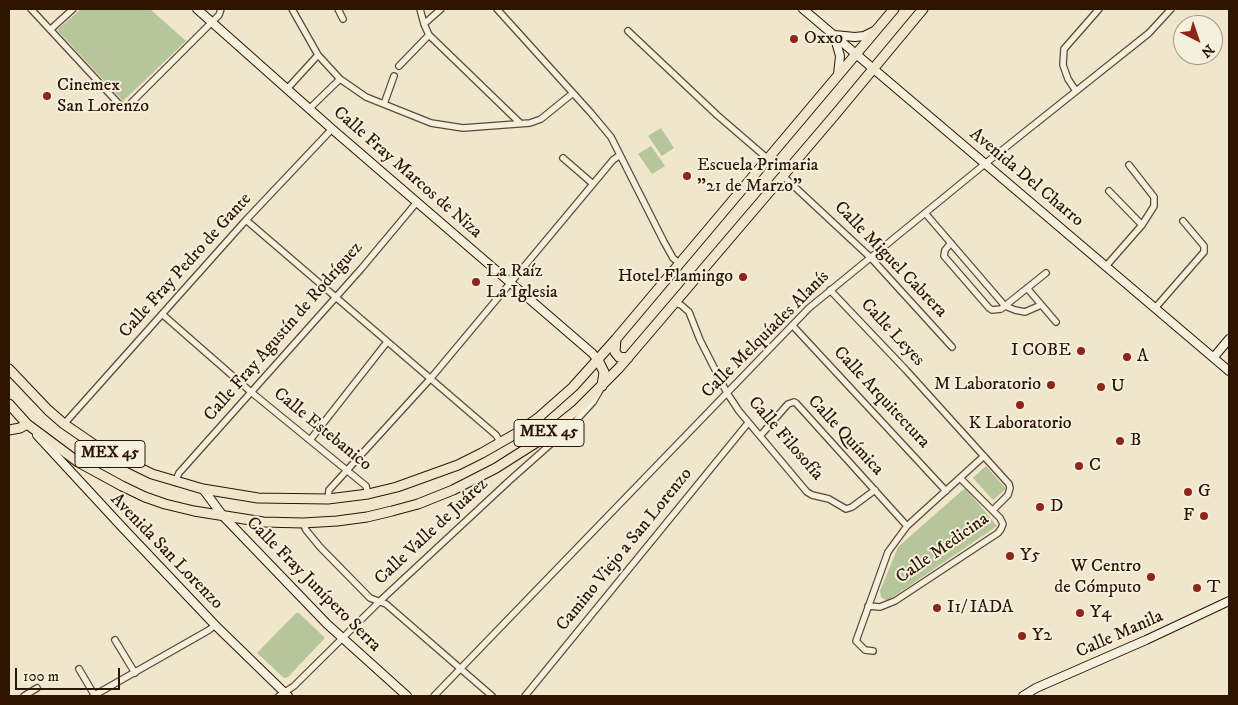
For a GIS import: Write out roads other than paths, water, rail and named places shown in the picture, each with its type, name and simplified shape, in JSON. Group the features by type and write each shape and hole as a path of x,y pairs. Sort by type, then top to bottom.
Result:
{"main road":[{"name":"MEX 45","path":"9,369 64,424 99,448 130,464 175,482 203,489 258,498 328,499 368,494 429,477 501,443 538,418 557,402 598,360 894,9"},
{"name":"MEX 45","path":"9,404 27,424 78,462 122,486 165,504 222,516 263,522 337,522 418,504 453,490 496,468 537,442 559,426 602,386 675,303 923,9"},
{"path":"616,339 614,352 619,357 628,358"},
{"path":"598,360 604,372 602,386"},
{"path":"9,430 20,428 27,424"}],"street":[{"path":"32,9 122,107 128,106 219,16 221,9"},
{"path":"51,29 73,9"},
{"name":"Calle Fray Marcos de Niza","path":"196,9 598,360"},
{"path":"292,9 318,55 340,78 366,97 431,123 463,128 530,123 541,119 573,92"},
{"path":"338,9 343,19"},
{"path":"420,9 429,35 520,124"},
{"path":"424,24 441,9"},
{"path":"497,9 604,127 664,242 673,258 680,264"},
{"name":"Avenida Del Charro","path":"803,9 1229,370"},
{"path":"1076,91 1068,79 1063,65 1064,49 1099,9"},
{"name":"Calle Melquíades Alanís","path":"434,696 830,290 1149,33 1171,9"},
{"path":"838,75 841,64 834,35 856,37 864,36 877,30"},
{"path":"628,31 717,115 768,159"},
{"path":"399,66 429,35"},
{"path":"287,89 318,55"},
{"path":"384,104 394,76"},
{"path":"309,109 340,78"},
{"name":"Calle Fray Pedro de Gante","path":"64,424 246,220 332,129"},
{"path":"328,499 330,490 430,378 613,160 620,155"},
{"path":"563,158 593,184"},
{"path":"1107,266 1142,225 1150,214 1155,201 1154,197 1129,165"},
{"name":"Calle Miguel Cabrera","path":"783,176 871,258 952,347"},
{"path":"1108,191 1142,225"},
{"name":"Calle Fray Agustín de Rodríguez","path":"175,482 179,473 336,297 416,202"},
{"path":"925,213 1005,306 1025,312 1041,304"},
{"path":"246,220 496,435 501,443"},
{"path":"1156,308 1204,252 1204,246 1183,221"},
{"path":"952,243 944,251 944,256 989,308 999,310 1046,273"},
{"path":"1027,288 1056,322"},
{"name":"Calle Leyes","path":"830,290 906,370 1009,484 1010,488 1004,499 993,510"},
{"name":"Calle Filosofía","path":"675,303 681,305 689,312 700,340 728,393 748,423 807,492 828,499 846,509 857,504 875,490"},
{"name":"Calle Estebanico","path":"162,314 252,392 366,486 368,494"},
{"name":"Calle Arquitectura","path":"793,326 946,491"},
{"path":"1214,357 1229,339"},
{"path":"310,440 387,342"},
{"name":"Calle Valle de Juárez","path":"284,695 343,640 380,601 571,426 593,402 602,386"},
{"name":"Calle Química","path":"760,436 788,404 794,402 808,415 907,526"},
{"name":"Camino Viejo a San Lorenzo","path":"526,696 748,423"},
{"name":"Avenida San Lorenzo","path":"27,424 215,625 284,695"},
{"path":"873,651 864,650 856,641 888,552 907,526 984,456"},
{"name":"Calle Medicina","path":"868,606 880,607 895,602 998,533 1002,524 1000,518 960,478"},
{"name":"Calle Fray Junípero Serra","path":"203,489 222,516 343,640 407,696"},
{"path":"303,523 320,548 370,598 386,604 492,696"},
{"name":"Calle Manila","path":"1023,696 1036,688 1229,601"},
{"path":"79,669 94,696 210,630 215,625"},
{"path":"115,640 135,673"},
{"path":"24,696 32,694 37,688"}],"place":[{"name":"Oxxo","path":"794,39"},
{"name":"Cinemex San Lorenzo","path":"47,96"},
{"name":"Escuela Primaria \"21 de Marzo\"","path":"687,176"},
{"name":"Hotel Flamingo","path":"743,277"},
{"name":"La Raíz La Iglesia","path":"476,282"},
{"name":"I COBE","path":"1081,351"},
{"name":"A","path":"1127,357"},
{"name":"M Laboratorio","path":"1051,385"},
{"name":"U","path":"1101,387"},
{"name":"K Laboratorio","path":"1020,405"},
{"name":"B","path":"1120,441"},
{"name":"C","path":"1079,466"},
{"name":"G","path":"1188,492"},
{"name":"D","path":"1040,507"},
{"name":"F","path":"1204,516"},
{"name":"Y5","path":"1010,556"},
{"name":"W Centro de Cómputo","path":"1151,577"},
{"name":"T","path":"1197,588"},
{"name":"I1/ IADA","path":"937,608"},
{"name":"Y4","path":"1080,613"},
{"name":"Y2","path":"1022,636"}]}
